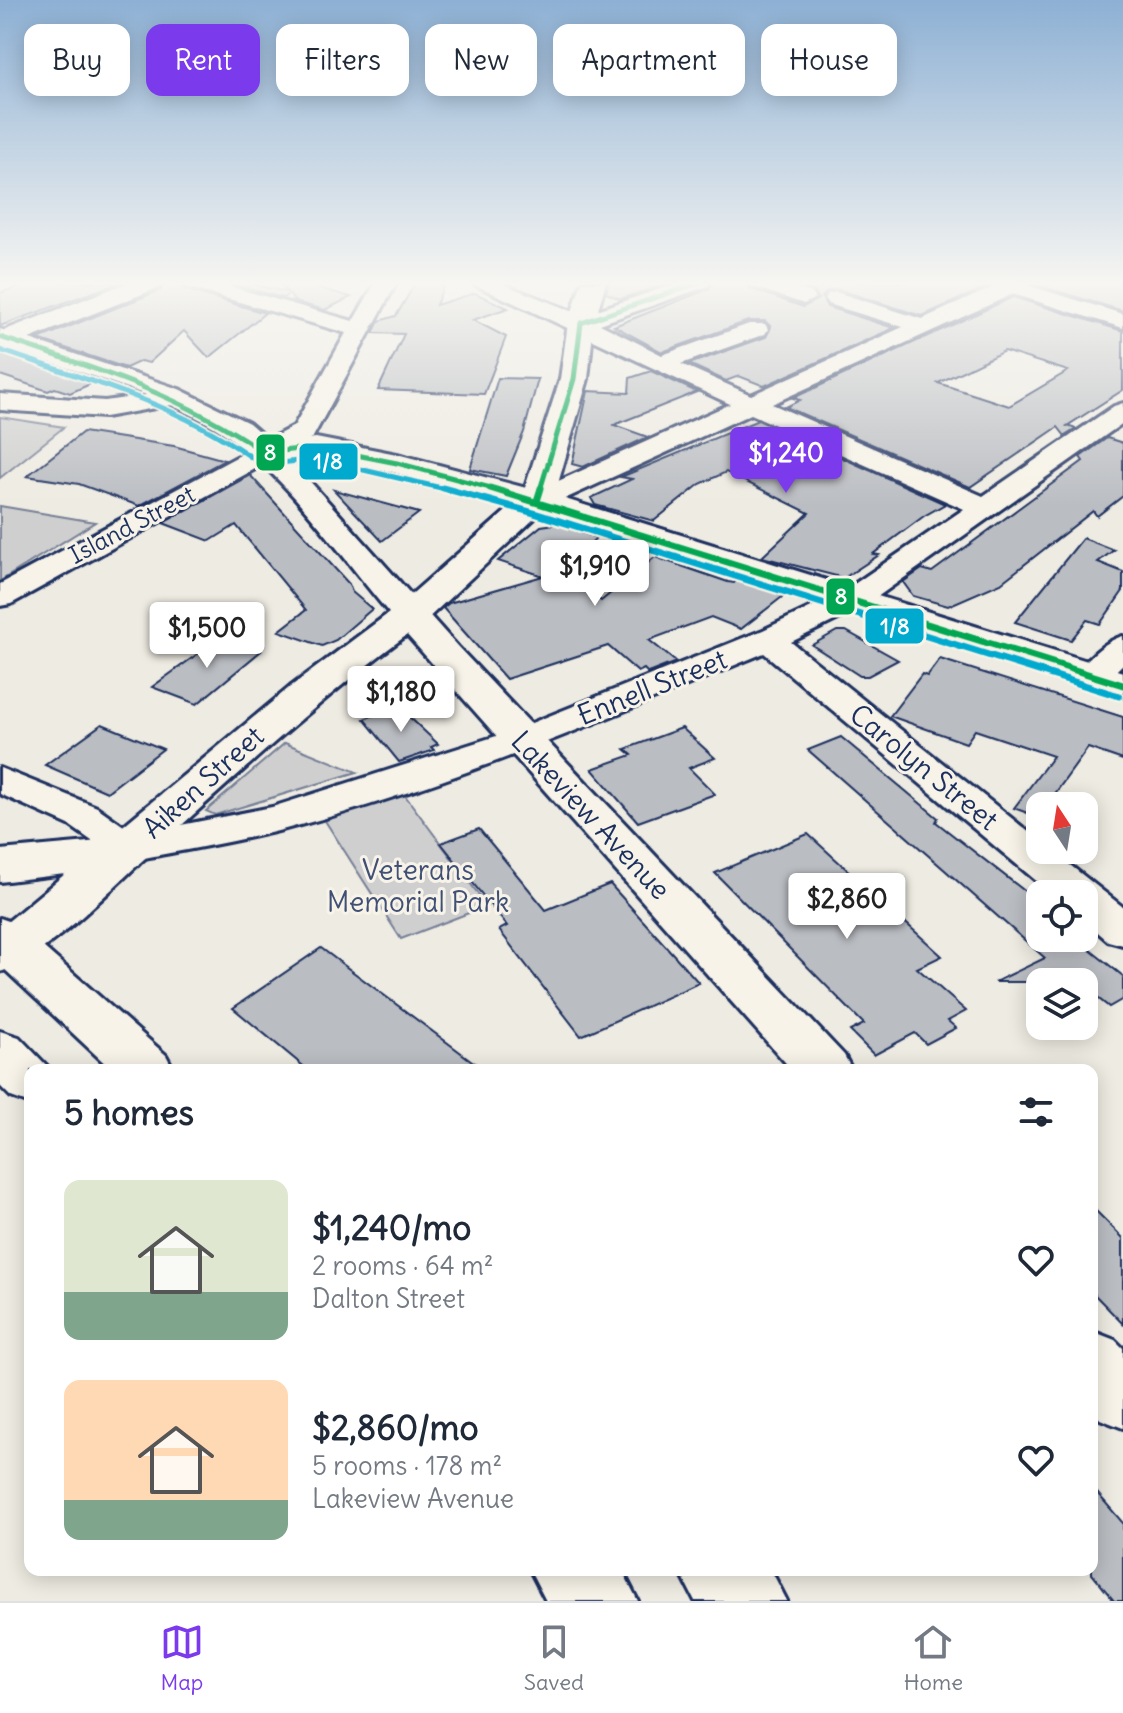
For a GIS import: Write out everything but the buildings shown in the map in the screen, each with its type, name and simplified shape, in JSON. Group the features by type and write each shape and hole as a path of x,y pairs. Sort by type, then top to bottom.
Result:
{"main road":[{"name":"Lakeview Avenue","path":"54,357 174,398 238,429 265,453 297,483 522,740 819,1064"},
{"path":"537,501 574,379 577,357"},
{"path":"265,453 316,447 397,463 537,501 1108,680"},
{"name":"Aiken Street","path":"4,945 73,899 295,701 342,662 410,615 537,501"},
{"path":"0,866 125,851"},
{"path":"4,945 140,1064"},
{"path":"0,1052 24,1076"},
{"path":"1098,1369 1123,1396"},
{"path":"573,1576 601,1601"},
{"path":"722,1576 750,1601"}],"street":[{"name":"Island Street","path":"0,597 304,431 345,357"},
{"path":"646,357 984,507"},
{"path":"660,364 680,357"},
{"path":"537,501 855,357"},
{"path":"0,402 105,409 174,398"},
{"name":"Ennell Street","path":"125,851 275,819 522,740 768,640 852,600 1123,411"},
{"name":"Carolyn Street","path":"768,640 1062,880"},
{"path":"1108,680 1123,646"},
{"path":"0,780 83,816 125,851"},
{"path":"1098,909 1123,930"}],"green space":[{"path":"0,417 64,427 0,478"},
{"path":"0,506 95,522 0,581"},
{"path":"285,743 357,772 215,815 206,811"},
{"name":"Veterans Memorial Park","path":"401,790 487,906 401,939 322,816"}],"transit line":[{"name":"1/8","path":"20,357 169,408 230,441 262,465 316,459 394,475 534,513 1119,696"},
{"name":"8","path":"60,357 171,398 235,432 265,453 316,447 397,463 537,501 1123,685"},
{"name":"8","path":"537,501 574,379 577,357"}]}
